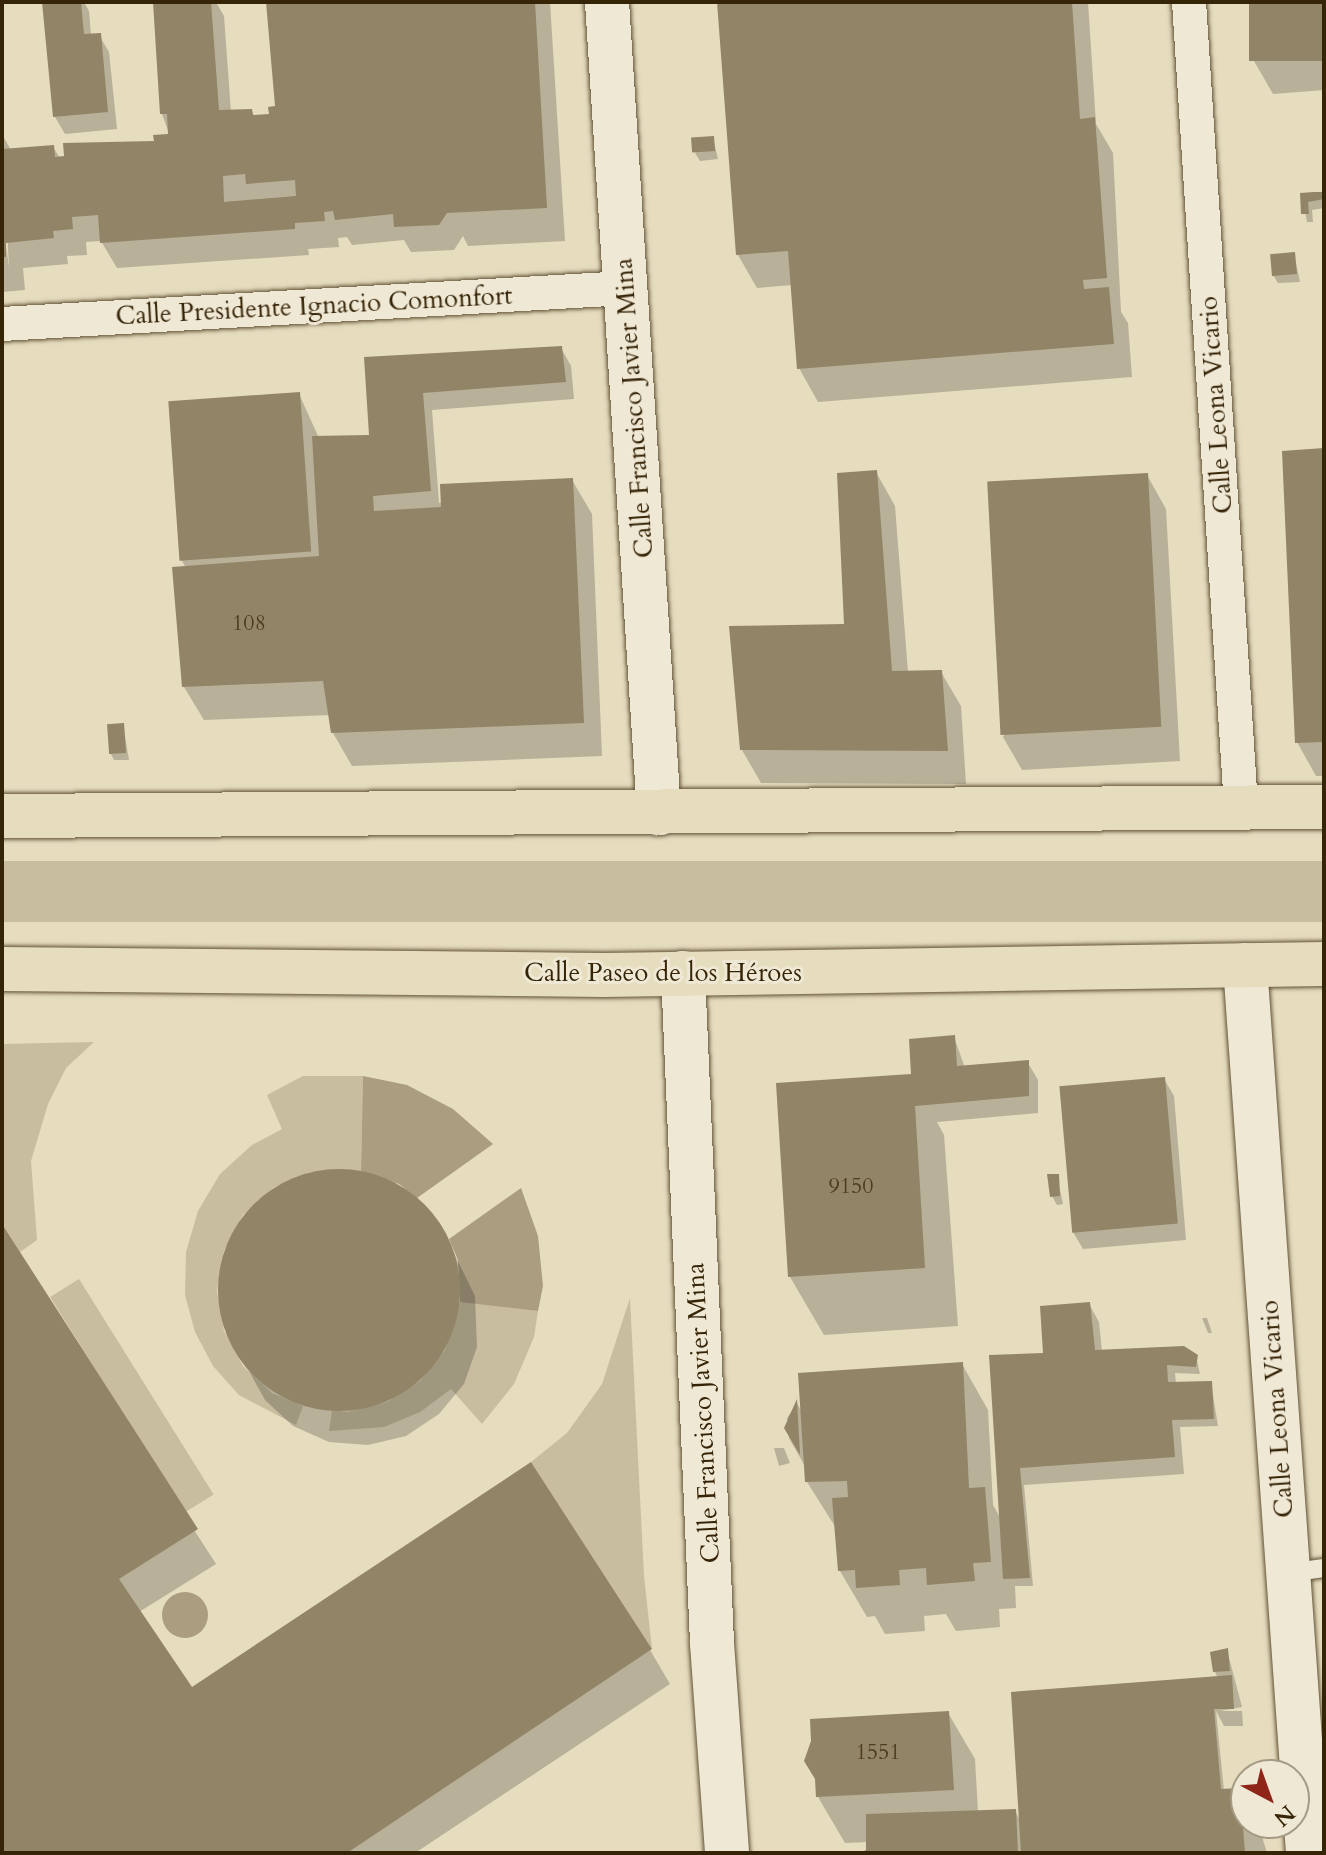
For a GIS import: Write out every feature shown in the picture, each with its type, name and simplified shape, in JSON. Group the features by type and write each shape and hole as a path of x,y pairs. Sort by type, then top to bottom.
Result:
{"main road":[{"path":"2,816 1324,807"},
{"name":"Calle Paseo de los Héroes","path":"2,969 683,973 1324,964"}],"street":[{"name":"Calle Francisco Javier Mina","path":"607,2 659,813"},
{"name":"Calle Leona Vicario","path":"1189,2 1241,807"},
{"name":"Calle Presidente Ignacio Comonfort","path":"2,324 626,288"},
{"name":"Calle Leona Vicario","path":"1245,965 1306,1570 1313,1831"},
{"name":"Calle Francisco Javier Mina","path":"683,973 712,1643 727,1853"}],"shaded area":[{"path":"2,861 1324,861 1324,922 2,922"},
{"path":"94,1042 66,1068 48,1104 31,1161 37,1240 20,1252 2,1224 2,1044"},
{"path":"303,1076 363,1076 361,1171 311,1172 273,1188 243,1215 224,1251 217,1291 224,1331 243,1366 272,1393 303,1406 296,1425 239,1395 213,1366 195,1332 185,1295 186,1252 198,1211 220,1174 252,1145 282,1129 267,1095"},
{"path":"363,1076 407,1085 453,1109 493,1144 417,1198 399,1184 361,1171"},
{"path":"521,1188 538,1236 543,1286 538,1311 460,1302 458,1260 449,1239"},
{"path":"79,1279 214,1494 185,1512 50,1297"},
{"path":"630,1298 644,1576 652,1649 531,1462 567,1433 602,1384"},
{"path":"460,1301 538,1311 534,1337 514,1384 482,1424 451,1389 420,1412 384,1427 329,1431 332,1410 348,1412 387,1402 420,1381 445,1350"},
{"path":"185,1592 201,1599 208,1615 201,1631 185,1638 169,1631 162,1615 169,1599"}],"building":[{"path":"42,2 81,2 84,34 101,33 108,112 53,117"},
{"path":"153,2 211,2 219,110 252,109 253,115 269,114 268,107 275,106 266,2 535,2 547,208 447,213 439,225 394,227 393,214 335,220 333,211 324,212 325,221 295,223 295,229 100,243 98,215 72,217 73,229 53,231 54,238 6,243 6,257 2,257 2,149 54,145 55,157 64,156 63,143 154,141 153,135 168,134 167,114 160,114","holes":["245,174 246,184 295,180 296,196 224,202 223,176"]},
{"path":"717,2 1072,2 1080,119 1095,117 1107,278 1083,280 1084,289 1109,287 1114,344 797,369 788,251 736,255"},
{"path":"1249,2 1324,2 1324,61 1249,61"},
{"path":"714,136 715,151 692,153 691,138"},
{"path":"1324,192 1324,199 1308,202 1309,214 1301,214 1300,193"},
{"path":"1295,252 1297,274 1272,276 1270,254"},
{"path":"562,346 566,382 423,393 431,491 373,496 374,511 441,507 440,484 573,478 584,723 331,733 323,681 182,687 172,567 319,556 312,436 369,435 364,357"},
{"path":"300,392 311,552 179,561 168,401"},
{"path":"1324,448 1324,742 1295,743 1282,451"},
{"path":"877,470 892,671 942,670 948,751 740,750 729,626 844,624 837,473"},
{"path":"1148,473 1161,727 1001,735 987,481"},
{"path":"124,723 126,753 109,754 107,724"},
{"path":"955,1035 957,1066 1029,1060 1029,1096 915,1106 925,1268 788,1277 776,1083 911,1074 909,1039"},
{"path":"1165,1077 1178,1223 1072,1233 1059,1086"},
{"path":"339,1169 363,1171 385,1178 406,1189 424,1205 440,1223 451,1244 458,1266 458,1314 451,1336 440,1357 424,1375 406,1391 385,1402 363,1409 339,1411 315,1409 293,1402 272,1391 254,1375 238,1357 227,1336 220,1314 218,1290 220,1266 227,1244 238,1223 254,1205 272,1189 293,1178 315,1171"},
{"path":"1047,1174 1059,1174 1060,1196 1050,1197"},
{"path":"2,1224 198,1529 119,1579 192,1687 531,1462 652,1649 347,1853 2,1853"},
{"path":"1090,1302 1095,1350 1184,1346 1198,1355 1196,1367 1167,1365 1168,1382 1212,1381 1214,1419 1172,1420 1175,1457 1020,1468 1030,1578 1003,1579 989,1355 1043,1353 1040,1306"},
{"path":"963,1362 969,1488 985,1487 991,1562 973,1563 975,1581 927,1585 926,1568 899,1570 900,1585 856,1588 855,1570 838,1571 832,1498 848,1497 847,1481 805,1482 798,1373"},
{"path":"797,1399 800,1455 784,1428"},
{"path":"1228,1648 1230,1671 1213,1672 1210,1652"},
{"path":"1232,1675 1234,1709 1214,1709 1221,1789 1230,1789 1230,1839 1244,1839 1245,1853 1021,1853 1011,1692"},
{"path":"949,1711 954,1790 816,1797 815,1779 804,1761 811,1741 810,1719"},
{"path":"1016,1809 1018,1853 860,1853 866,1850 866,1814"}]}
